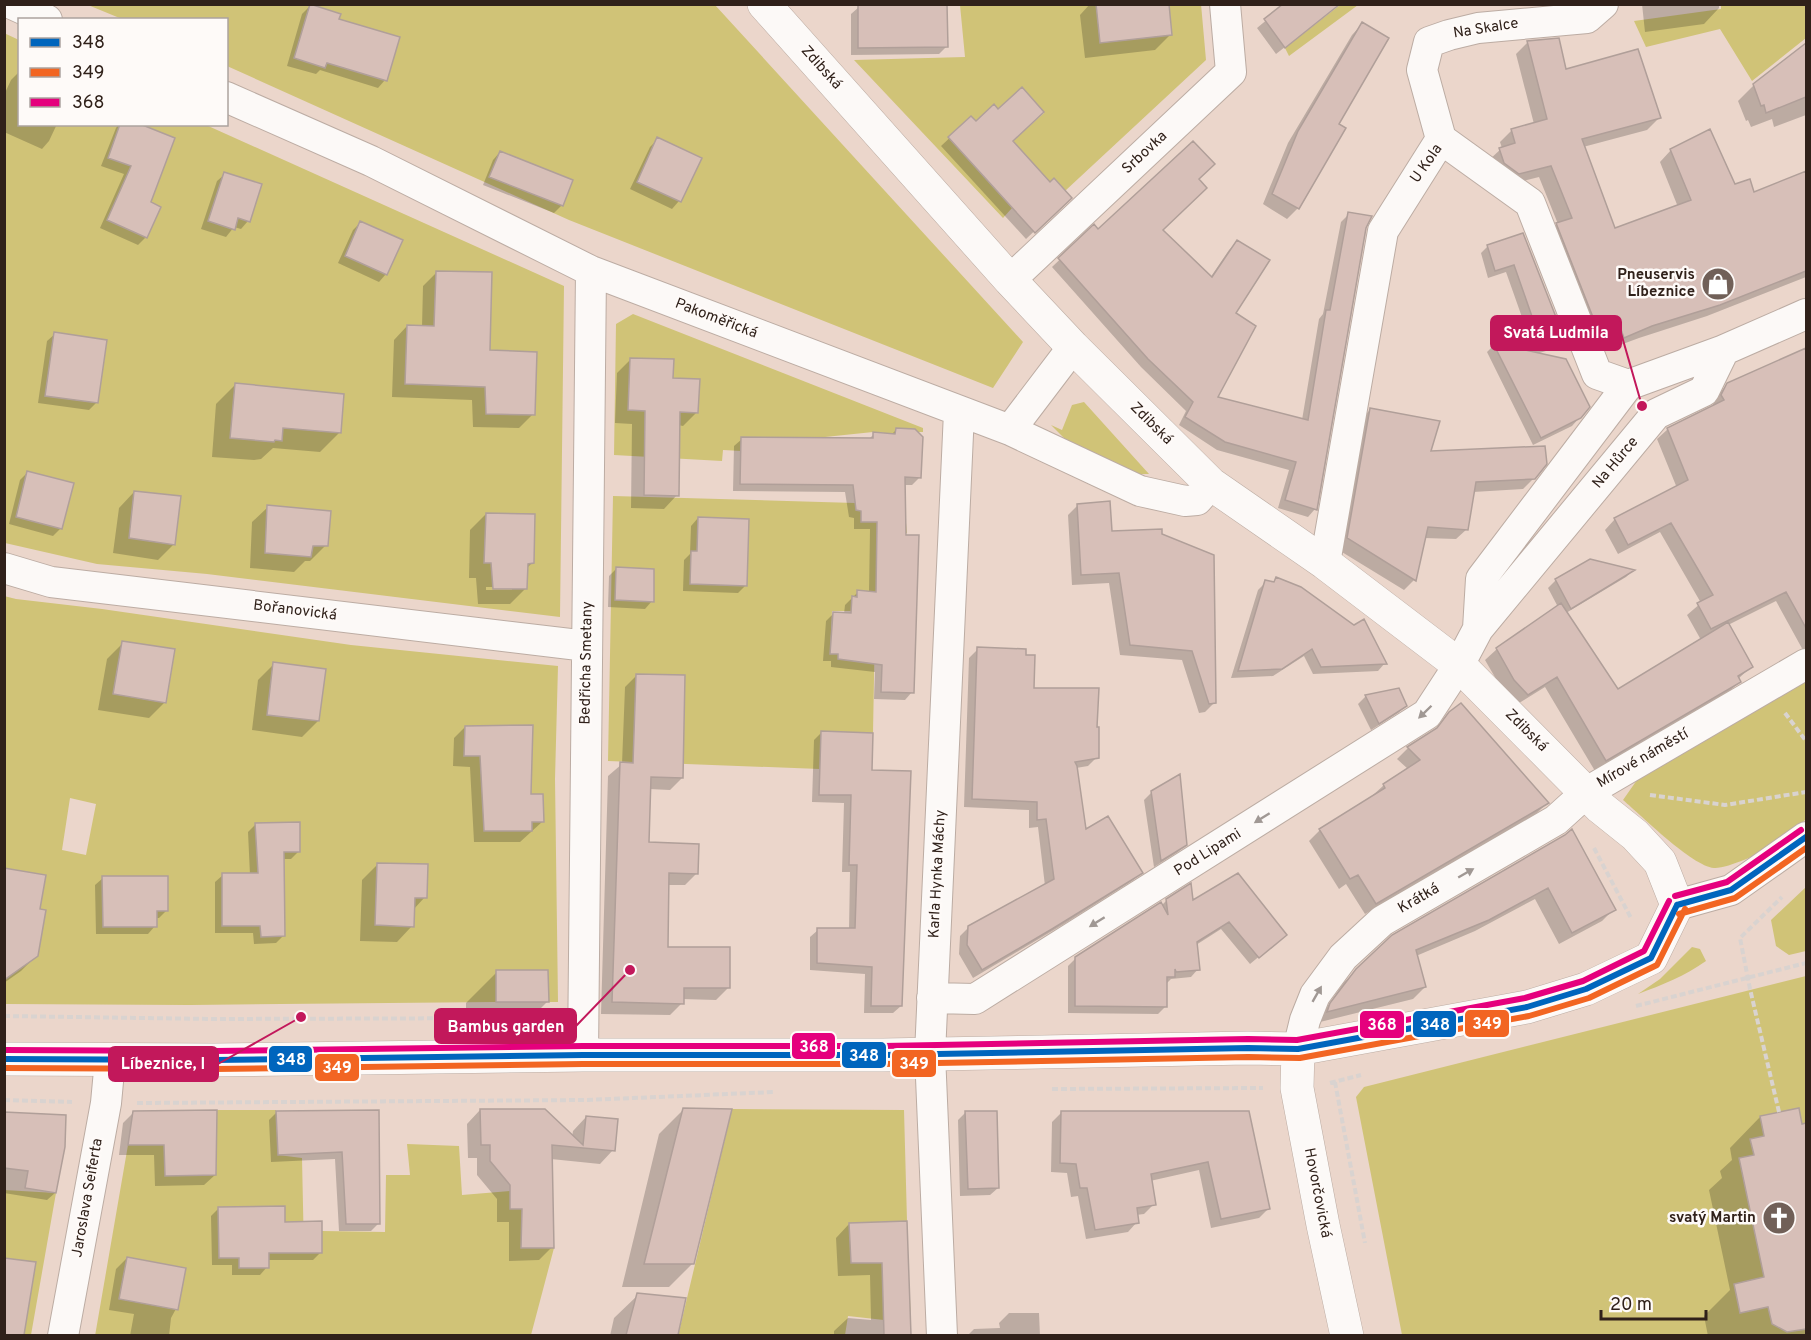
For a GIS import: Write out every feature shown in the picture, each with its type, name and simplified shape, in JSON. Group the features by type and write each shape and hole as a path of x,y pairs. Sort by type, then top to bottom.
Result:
{"main road":[{"name":"Zdibská","path":"764,4 1010,280 1073,347 1211,484 1325,563 1459,665 1594,800"},
{"name":"Mírové náměstí","path":"1594,800 1635,835 1660,862 1677,905"},
{"path":"4,1059 930,1054 1298,1049 1527,1007 1586,989 1651,958 1677,905"},
{"name":"Hovorčovická","path":"1298,1049 1297,1088 1347,1335"}],"street":[{"path":"12,4 43,18"},
{"name":"Srbovka","path":"1010,280 1231,72 1225,4"},
{"name":"Na Skalce","path":"1441,139 1422,70 1429,42 1478,28 1587,18 1603,4"},
{"name":"Pakoměřická","path":"228,99 371,161 591,270 1010,430 1140,490 1191,501 1197,500 1211,484"},
{"name":"U Kola","path":"1325,563 1383,231 1441,139 1530,203 1597,374 1628,385"},
{"name":"Bedřicha Smetany","path":"583,1055 591,270"},
{"path":"1628,385 1724,350 1806,314"},
{"path":"1010,430 1073,347"},
{"name":"Na Hůrce","path":"1459,665 1478,629 1656,414 1704,391 1724,350"},
{"name":"Na Hůrce","path":"1478,629 1481,579 1628,385"},
{"name":"Karla Hynka Máchy","path":"942,1335 930,1054 959,412"},
{"name":"Bořanovická","path":"4,568 51,582 587,646"},
{"name":"Mírové náměstí","path":"1594,800 1806,664"},
{"name":"Pod Lipami","path":"932,998 975,999 1407,727 1427,714 1459,665"},
{"name":"Krátká","path":"1298,1049 1305,1020 1316,995 1343,957 1382,921 1594,800"},
{"path":"1677,905 1731,890 1806,837"},
{"name":"Jaroslava Seiferta","path":"63,1335 106,1103 110,1060"}],"path":[{"path":"1594,800 1616,790 1725,805 1806,792"},
{"path":"1779,1112 1740,938 1790,890"},
{"path":"4,1016 213,1019 584,1018"},
{"path":"1048,1089 1297,1088 1335,1082 1365,1243"},
{"path":"4,1100 106,1103 587,1100 776,1092"}],"shaded area":[{"path":"1201,4 1206,60 1065,191 1054,178 1049,183 1013,141 1044,113 1022,88 998,109 994,104 976,121 971,116 948,137 1012,208 1003,218 854,60 965,57 960,5"},
{"path":"88,5 715,5 1023,342 993,388 569,220 228,66 228,18 120,18"},
{"path":"1340,5 1358,5 1289,56 1285,48"},
{"path":"1721,5 1806,5 1806,38 1752,81 1720,29 1646,47 1634,21 1721,9"},
{"path":"4,33 18,40 18,126 208,126 564,286 560,617 207,574 97,564 5,543"},
{"path":"633,314 923,428 923,432 902,428 895,434 873,432 825,437 742,437 741,451 723,450 722,461 614,455 616,324"},
{"path":"1084,402 1149,474 1137,474 1069,443 1051,425 1062,430 1072,405"},
{"path":"613,496 855,503 856,510 861,511 862,522 906,523 907,533 888,535 877,546 876,592 858,591 857,597 852,597 851,611 832,611 830,653 838,654 838,659 846,660 847,655 875,623 873,733 821,731 820,769 608,761"},
{"path":"4,596 351,645 558,666 555,779 558,1002 549,1002 548,970 496,971 496,1002 5,1004","holes":["70,798 96,804 86,855 62,850"]},
{"path":"1806,673 1806,819 1787,837 1769,849 1745,860 1714,868 1693,859 1623,800 1637,780"},
{"path":"1806,887 1806,951 1789,955 1776,946 1771,920"},
{"path":"1692,947 1700,949 1706,961 1682,976 1638,994 1660,979"},
{"path":"1806,976 1806,1335 1402,1335 1356,1097 1364,1087"},
{"path":"732,1109 904,1110 907,1221 849,1223 851,1263 882,1263 910,1299 911,1323 848,1316 845,1335 678,1336"},
{"path":"217,1110 276,1110 278,1155 302,1158 304,1253 322,1253 322,1231 385,1232 386,1175 410,1175 407,1144 459,1146 462,1195 510,1191 510,1209 522,1209 522,1248 554,1248 531,1335 95,1336 128,1145 164,1145 165,1176 216,1175"},
{"path":"4,1190 56,1193 31,1335 5,1335"}],"building":[{"path":"310,4 341,14 339,19 400,37 387,81 327,63 325,68 294,58"},
{"path":"947,4 948,47 858,48 858,5"},
{"path":"1096,4 1169,4 1172,35 1100,43"},
{"path":"1283,4 1340,4 1285,48 1264,19"},
{"path":"1362,22 1389,38 1339,124 1346,128 1299,209 1272,194 1298,131"},
{"path":"1559,38 1566,69 1638,49 1661,118 1582,139 1615,228 1691,200 1670,149 1710,129 1735,184 1750,179 1754,192 1806,171 1806,271 1720,305 1652,326 1624,338 1619,324 1598,330 1556,223 1572,218 1551,166 1519,174 1504,163 1499,148 1515,143 1511,129 1547,119 1527,41"},
{"path":"1806,43 1806,97 1766,113 1753,84"},
{"path":"1022,87 1044,112 1013,141 1050,182 1054,178 1072,198 1035,233 948,137 971,116 976,121 994,104 998,109"},
{"path":"119,126 145,126 175,138 151,202 161,207 147,238 107,220 131,166 108,158"},
{"path":"657,137 702,158 681,202 637,182"},
{"path":"1193,141 1215,164 1199,179 1207,188 1163,230 1212,277 1237,240 1270,260 1236,313 1256,326 1218,397 1308,420 1326,310 1330,310 1348,212 1372,216 1366,228 1317,510 1285,500 1296,462 1225,442 1185,417 1193,402 1148,359 1058,258 1094,224 1098,229"},
{"path":"500,151 573,180 563,206 489,177"},
{"path":"224,172 262,184 250,222 238,218 235,230 208,221"},
{"path":"360,221 403,240 387,275 345,256"},
{"path":"1523,233 1565,340 1543,348 1514,265 1495,271 1487,245"},
{"path":"436,271 492,272 490,350 537,352 535,415 486,414 485,387 405,384 407,325 434,326"},
{"path":"54,332 107,340 98,403 45,396"},
{"path":"1493,343 1566,359 1590,407 1581,418 1541,438"},
{"path":"1806,348 1806,628 1786,592 1711,629 1697,603 1713,595 1671,523 1628,545 1614,518 1688,480 1667,428 1724,400 1721,395 1727,383"},
{"path":"630,358 674,359 673,378 700,379 698,413 680,412 679,496 644,495 645,411 628,410"},
{"path":"235,383 344,394 341,433 283,428 282,441 230,438"},
{"path":"1370,408 1440,421 1431,451 1545,446 1547,464 1535,479 1476,482 1468,530 1428,527 1416,581 1347,538"},
{"path":"896,428 915,429 923,437 921,478 905,477 906,535 919,535 914,693 881,692 882,665 838,659 838,654 830,654 833,612 851,613 852,596 857,597 857,590 876,592 877,522 861,522 861,511 856,510 853,485 740,484 741,437 873,438 873,432 895,434"},
{"path":"27,471 74,483 62,529 16,517"},
{"path":"134,491 181,496 175,545 129,538"},
{"path":"1110,501 1112,531 1162,529 1162,534 1214,555 1216,703 1209,704 1192,651 1130,645 1119,573 1081,575 1077,504"},
{"path":"267,505 331,511 328,546 313,546 311,557 265,553"},
{"path":"486,513 535,514 534,563 528,564 527,589 493,589 491,563 484,563"},
{"path":"698,517 749,519 747,586 690,584 691,551 697,551"},
{"path":"1590,559 1635,570 1571,609 1555,579"},
{"path":"616,567 654,569 654,602 615,600"},
{"path":"1276,577 1301,587 1354,625 1364,619 1387,664 1321,667 1312,649 1282,669 1238,671 1265,580 1274,582"},
{"path":"1561,603 1618,689 1728,622 1753,667 1738,676 1741,682 1606,761 1557,677 1528,695 1514,680 1496,648"},
{"path":"122,641 175,649 166,703 113,694"},
{"path":"977,647 1026,649 1026,655 1035,655 1034,688 1099,688 1097,727 1099,727 1099,758 1075,762 1086,829 1108,816 1143,873 982,970 967,945 968,926 1054,879 1046,819 1037,820 1037,802 972,799"},
{"path":"273,662 326,669 319,721 267,715"},
{"path":"636,674 685,675 683,778 651,777 649,842 699,844 698,874 669,873 668,947 730,947 730,988 684,988 684,1004 612,1002 620,762 633,763"},
{"path":"1399,688 1407,706 1379,724 1365,695"},
{"path":"1461,703 1549,803 1376,904 1358,875 1350,879 1319,829 1385,788 1383,784 1420,760 1407,747 1437,728 1449,712"},
{"path":"533,725 531,794 543,794 544,822 532,822 532,831 484,831 480,756 464,756 465,726"},
{"path":"821,731 873,733 872,770 911,771 902,1006 871,1006 872,967 817,963 817,928 855,928 857,865 849,865 851,795 819,795"},
{"path":"1180,774 1187,845 1161,861 1151,791"},
{"path":"300,822 300,852 284,852 285,936 261,937 260,926 222,926 222,873 258,873 255,823"},
{"path":"1572,829 1616,910 1572,933 1548,888 1489,920 1416,950 1426,987 1327,1012 1330,1003 1356,969 1392,935"},
{"path":"377,863 428,864 427,898 415,898 414,927 375,925"},
{"path":"4,868 46,875 40,909 46,910 38,956 4,980"},
{"path":"1238,873 1287,935 1259,958 1229,922 1197,942 1200,970 1176,972 1175,969 1175,977 1167,977 1167,1007 1075,1006 1075,957 1161,902 1168,915 1166,899 1191,883 1193,900"},
{"path":"102,876 168,876 168,911 157,911 157,927 103,927"},
{"path":"496,970 548,970 549,1002 496,1002"},
{"path":"683,1108 732,1109 694,1264 644,1264"},
{"name":"svatý Martin","path":"1799,1108 1802,1124 1806,1123 1806,1329 1787,1332 1772,1324 1768,1307 1740,1313 1734,1284 1764,1277 1739,1158 1754,1155 1750,1139 1764,1136 1760,1116"},
{"path":"480,1109 545,1109 583,1145 586,1116 618,1119 615,1151 552,1145 554,1248 521,1248 522,1209 510,1209 510,1185 490,1161 490,1145 481,1145"},
{"path":"217,1110 216,1175 165,1176 164,1145 128,1145 133,1111"},
{"path":"379,1110 380,1224 346,1224 342,1152 278,1155 276,1111"},
{"path":"965,1111 997,1111 999,1188 968,1189"},
{"path":"1061,1111 1249,1111 1270,1209 1221,1219 1208,1162 1151,1174 1156,1205 1137,1208 1139,1223 1095,1230 1087,1188 1080,1188 1076,1164 1060,1163"},
{"path":"4,1112 66,1115 65,1147 56,1193 25,1188 28,1171 4,1168"},
{"path":"285,1206 285,1222 322,1221 322,1253 269,1253 269,1268 239,1268 239,1258 219,1258 218,1207"},
{"path":"907,1221 911,1335 884,1335 882,1263 851,1263 849,1223"},
{"path":"127,1257 186,1268 178,1310 119,1299"},
{"path":"4,1258 36,1262 24,1335 4,1335"},
{"path":"637,1293 686,1298 678,1335 626,1335"}],"transit line":[{"name":"368","path":"1675,896 1727,882 1801,830"},
{"name":"348","path":"1677,905 1731,890 1806,837"},
{"name":"349","path":"1679,914 1735,898 1806,848"},
{"name":"368","path":"4,1050 214,1051 583,1046 883,1046 1297,1040 1525,998 1583,981 1644,951 1669,901"},
{"name":"348","path":"4,1059 214,1060 583,1055 883,1055 1298,1049 1527,1007 1586,989 1651,958 1677,905"},
{"name":"349","path":"4,1068 214,1069 583,1064 883,1064 1300,1058 1529,1016 1589,998 1657,965 1685,909"}],"place":[{"name":"Pneuservis Líbeznice","path":"1718,284"},
{"name":"Svatá Ludmila","path":"1642,406"},
{"name":"Bambus garden","path":"630,970"},
{"name":"Líbeznice, I","path":"301,1017"},
{"name":"svatý Martin","path":"1779,1218"}]}
